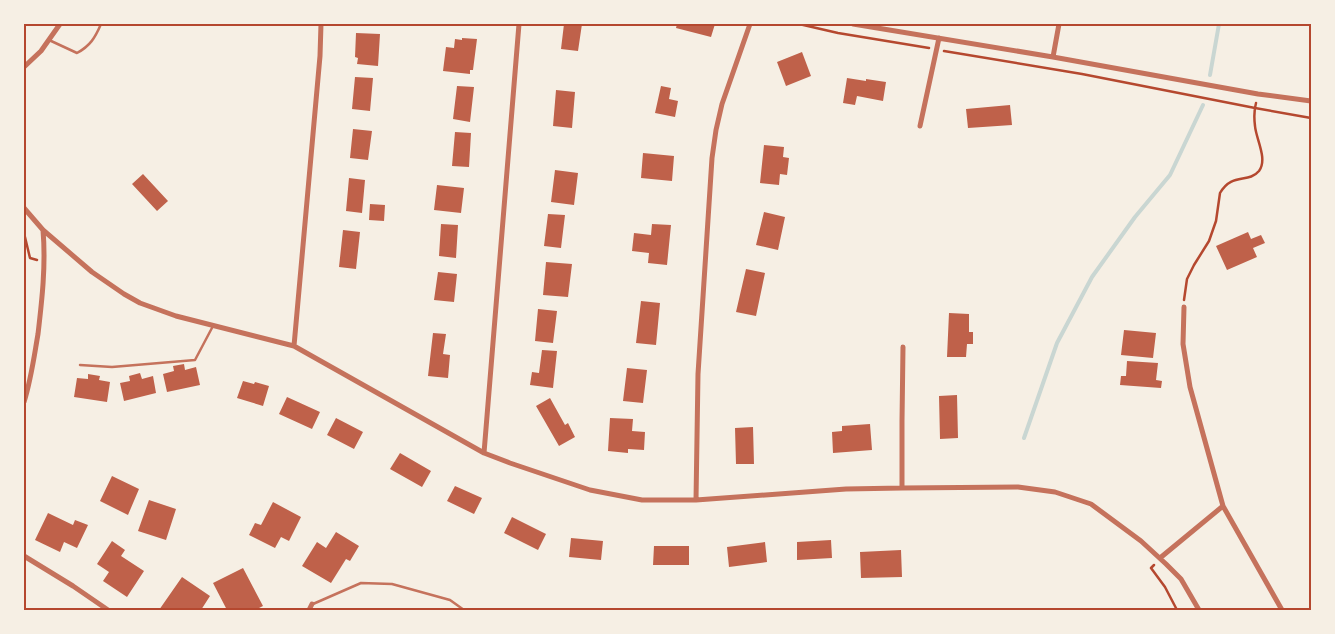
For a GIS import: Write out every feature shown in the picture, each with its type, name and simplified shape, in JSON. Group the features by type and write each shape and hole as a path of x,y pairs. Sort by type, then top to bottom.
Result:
{"street":[{"path":"24,68 41,51 60,24"},
{"path":"294,346 320,56 321,24"},
{"path":"484,453 519,24"},
{"path":"696,500 698,374 712,158 722,104 750,24"},
{"path":"853,24 1053,57 1258,94 1311,101"},
{"path":"1053,57 1059,24"},
{"path":"920,126 939,38"},
{"path":"24,208 43,230 92,272 124,294 176,316 294,346 484,453 510,463 592,490 642,500 696,500 846,489 1018,487 1055,492 1091,504 1141,541 1180,579 1199,610"},
{"path":"24,402 37,339 43,281 43,230"},
{"path":"1184,307 1183,344 1190,387 1222,506 1282,610"},
{"path":"902,488 903,347"},
{"path":"1160,558 1222,506"},
{"path":"24,556 108,610"},
{"path":"309,610 312,604"}],"lane":[{"path":"49,40 77,53 87,47 97,34 101,24"},
{"path":"80,365 112,367 195,360 214,326"},
{"path":"312,604 360,582 392,584 450,600 464,610"}],"path":[{"path":"799,24 838,33 1082,74 1311,118"},
{"path":"1184,307 1187,279 1209,242 1216,221 1222,189 1233,180 1250,177 1255,174 1259,171 1263,161 1255,127 1255,108"},
{"path":"24,233 30,258 44,261"},
{"path":"1160,558 1151,568 1165,587 1177,610"}],"building":[{"path":"564,24 582,24 578,51 561,49"},
{"path":"677,24 715,24 711,37 676,28"},
{"path":"356,33 380,34 378,66 357,64 358,58 355,57"},
{"path":"462,38 477,39 473,70 470,70 470,74 443,71 446,47 454,48 455,39 462,40"},
{"path":"802,52 811,76 786,86 777,62"},
{"path":"355,77 373,78 370,111 352,109"},
{"path":"847,78 886,82 883,101 857,96 855,105 843,103"},
{"path":"457,86 474,87 470,122 453,119"},
{"path":"661,86 671,88 669,99 678,101 675,117 655,113"},
{"path":"556,90 575,92 572,128 553,126"},
{"path":"1010,105 1012,125 968,128 966,109"},
{"path":"353,129 372,131 368,160 350,158"},
{"path":"455,132 471,133 469,167 452,166"},
{"path":"764,145 784,147 783,157 789,158 787,175 780,174 779,185 760,183"},
{"path":"643,153 674,156 672,181 641,178"},
{"path":"555,170 578,173 574,205 551,202"},
{"path":"143,174 168,201 157,211 132,184"},
{"path":"349,178 365,180 362,213 346,211"},
{"path":"437,185 464,188 461,213 434,210"},
{"path":"370,204 385,205 384,221 369,220"},
{"path":"764,212 785,217 778,250 756,245"},
{"path":"548,214 565,215 561,248 544,246"},
{"path":"441,224 458,225 456,258 439,256"},
{"path":"652,224 671,225 667,265 648,263 649,253 632,251 634,233 651,235"},
{"path":"343,230 360,232 356,269 339,267"},
{"path":"1248,232 1251,239 1261,235 1265,243 1253,248 1257,257 1227,270 1216,246"},
{"path":"546,262 572,264 568,297 543,295"},
{"path":"746,269 765,273 756,316 736,312"},
{"path":"438,272 457,274 454,302 434,300"},
{"path":"641,301 660,303 656,345 636,343"},
{"path":"538,309 557,311 553,343 535,341"},
{"path":"949,313 969,314 969,332 973,332 973,344 967,344 966,357 947,357"},
{"path":"1124,330 1156,333 1153,358 1121,355"},
{"path":"433,333 446,334 443,354 450,355 448,378 428,376"},
{"path":"542,350 557,351 553,388 530,385 532,372 539,373"},
{"path":"1127,361 1158,363 1156,380 1162,381 1161,388 1120,385 1121,376 1126,376"},
{"path":"184,364 185,370 196,367 200,385 167,392 163,374 174,371 173,366"},
{"path":"627,368 647,370 643,403 623,401"},
{"path":"140,373 142,379 153,376 156,393 124,401 120,383 130,381 129,376"},
{"path":"88,374 100,376 99,380 110,382 107,402 74,397 77,378 88,379"},
{"path":"243,381 269,386 263,406 237,398"},
{"path":"957,395 958,438 940,439 939,396"},
{"path":"287,397 320,412 312,429 279,414"},
{"path":"550,398 565,425 568,423 575,437 559,446 536,406"},
{"path":"336,418 363,432 354,449 327,435"},
{"path":"610,418 633,419 632,431 645,432 644,450 628,449 628,453 608,451"},
{"path":"870,424 872,450 833,453 832,432 842,431 842,426"},
{"path":"753,427 754,464 736,464 735,428"},
{"path":"400,453 431,471 422,487 390,469"},
{"path":"112,476 139,489 128,515 100,501"},
{"path":"455,486 482,498 474,514 447,501"},
{"path":"149,500 176,509 166,540 138,531"},
{"path":"273,502 301,517 289,541 281,537 275,548 249,535 255,523 261,525"},
{"path":"48,513 73,525 75,520 88,525 77,548 64,542 60,552 35,540"},
{"path":"512,517 546,534 538,550 504,533"},
{"path":"336,532 359,546 350,561 346,559 331,583 302,566 317,542 326,548"},
{"path":"571,538 603,541 601,560 569,557"},
{"path":"831,540 832,558 797,560 797,542"},
{"path":"112,541 125,550 121,556 144,571 127,597 103,581 109,572 97,564"},
{"path":"765,542 767,562 729,567 727,547"},
{"path":"654,546 689,546 689,565 653,565"},
{"path":"901,550 902,577 861,578 860,552"},
{"path":"243,568 263,606 255,610 236,610 235,608 227,610 213,583"},
{"path":"182,577 210,596 201,610 159,610"}],"waterway":[{"path":"1210,75 1219,24"},
{"path":"1024,438 1057,343 1092,277 1135,217 1170,175 1203,105"}]}
